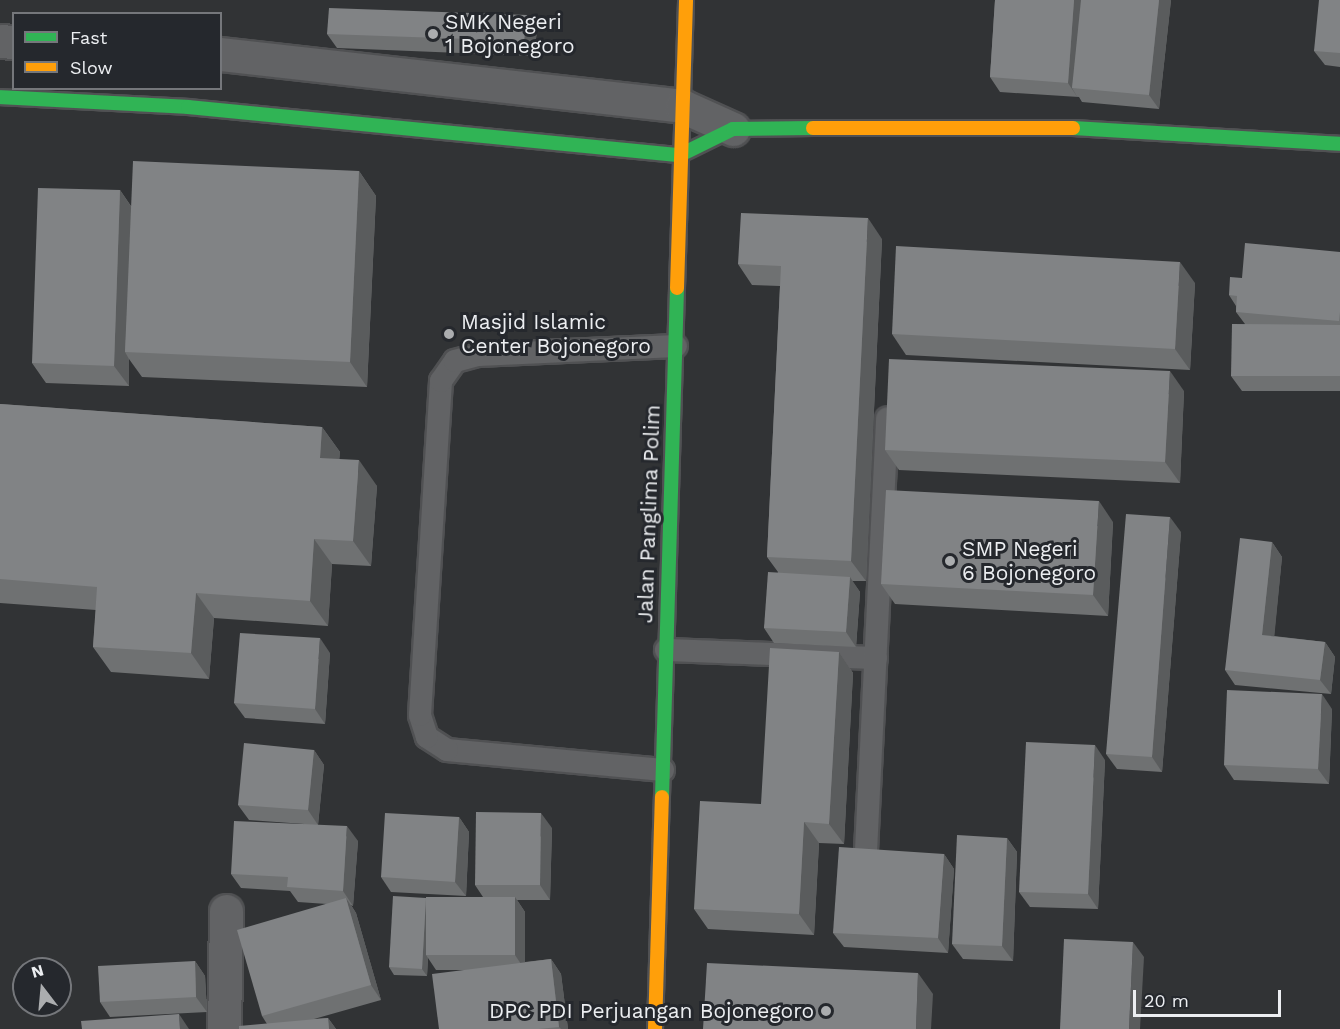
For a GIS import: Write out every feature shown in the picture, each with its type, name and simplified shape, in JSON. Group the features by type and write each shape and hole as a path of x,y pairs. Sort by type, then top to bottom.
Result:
{"street":[{"name":"Jalan Panglima Polim","path":"655,1029 686,0"},
{"path":"222,54 682,106 733,129 1041,126 1340,144"},
{"path":"0,97 188,107 680,155 733,129"},
{"path":"224,1029 226,910"}],"lane":[{"path":"663,770 447,750 427,737 420,715 441,381 455,361 478,355 676,346"},
{"path":"866,851 888,400"},
{"path":"666,650 876,658"}],"building":[{"path":"995,0 1074,0 1068,83 990,77"},
{"path":"1081,0 1159,0 1149,95 1072,88"},
{"path":"1319,0 1340,0 1340,53 1314,51"},
{"path":"329,8 527,15 524,41 327,34"},
{"path":"133,161 359,171 350,362 125,352"},
{"path":"38,188 120,190 114,366 32,363"},
{"path":"741,213 868,218 851,561 767,557 781,266 738,264"},
{"path":"1245,243 1340,252 1339,321 1236,312 1237,296 1229,295 1230,277 1242,278"},
{"path":"896,246 1180,262 1175,349 892,334"},
{"path":"1232,324 1340,325 1340,376 1231,376"},
{"path":"889,359 1170,371 1165,462 885,450"},
{"path":"0,404 322,427 320,458 359,460 353,541 314,539 310,601 196,593 191,653 93,647 97,587 0,579"},
{"path":"886,490 1099,501 1093,595 881,584"},
{"path":"1126,514 1170,517 1152,757 1106,754"},
{"path":"1240,538 1272,542 1262,635 1325,642 1320,680 1225,670"},
{"path":"768,572 850,577 846,632 764,628"},
{"path":"240,633 320,638 315,709 234,703"},
{"path":"770,648 839,652 829,824 804,822 799,914 694,909 700,801 761,804"},
{"path":"1227,690 1322,694 1318,769 1224,765"},
{"path":"1026,742 1095,745 1088,894 1019,892"},
{"path":"244,743 314,750 308,810 238,805"},
{"path":"476,812 541,813 540,885 475,885"},
{"path":"385,813 459,817 455,882 381,877"},
{"path":"234,821 347,826 343,891 287,887 288,877 231,874"},
{"path":"957,835 1007,838 1002,946 952,944"},
{"path":"839,847 944,854 938,938 833,933"},
{"path":"393,896 426,898 422,969 389,967"},
{"path":"426,897 515,897 515,955 426,955"},
{"path":"346,898 371,985 262,1016 237,930"},
{"path":"1064,939 1133,942 1129,1029 1060,1029"},
{"path":"551,959 559,1027 439,1029 432,974"},
{"path":"195,961 196,997 100,1002 98,966"},
{"name":"DPC PDI Perjuangan Bojonegoro","path":"707,963 918,973 916,1029 703,1029"},
{"path":"179,1014 180,1029 82,1029 81,1021"},
{"path":"328,1018 329,1029 239,1029 239,1026"}],"traffic: fast":[{"path":"0,97 188,107 680,155 733,129 813,128"},
{"path":"1073,128 1340,144"},
{"path":"662,797 677,288"}],"traffic: slow":[{"path":"677,288 686,0"},
{"path":"813,128 1073,128"},
{"path":"655,1029 662,797"}],"place":[{"name":"SMK Negeri 1 Bojonegoro","path":"433,34"},
{"name":"Masjid Islamic Center Bojonegoro","path":"449,334"},
{"name":"SMP Negeri 6 Bojonegoro","path":"950,561"},
{"name":"DPC PDI Perjuangan Bojonegoro","path":"826,1011"}]}
